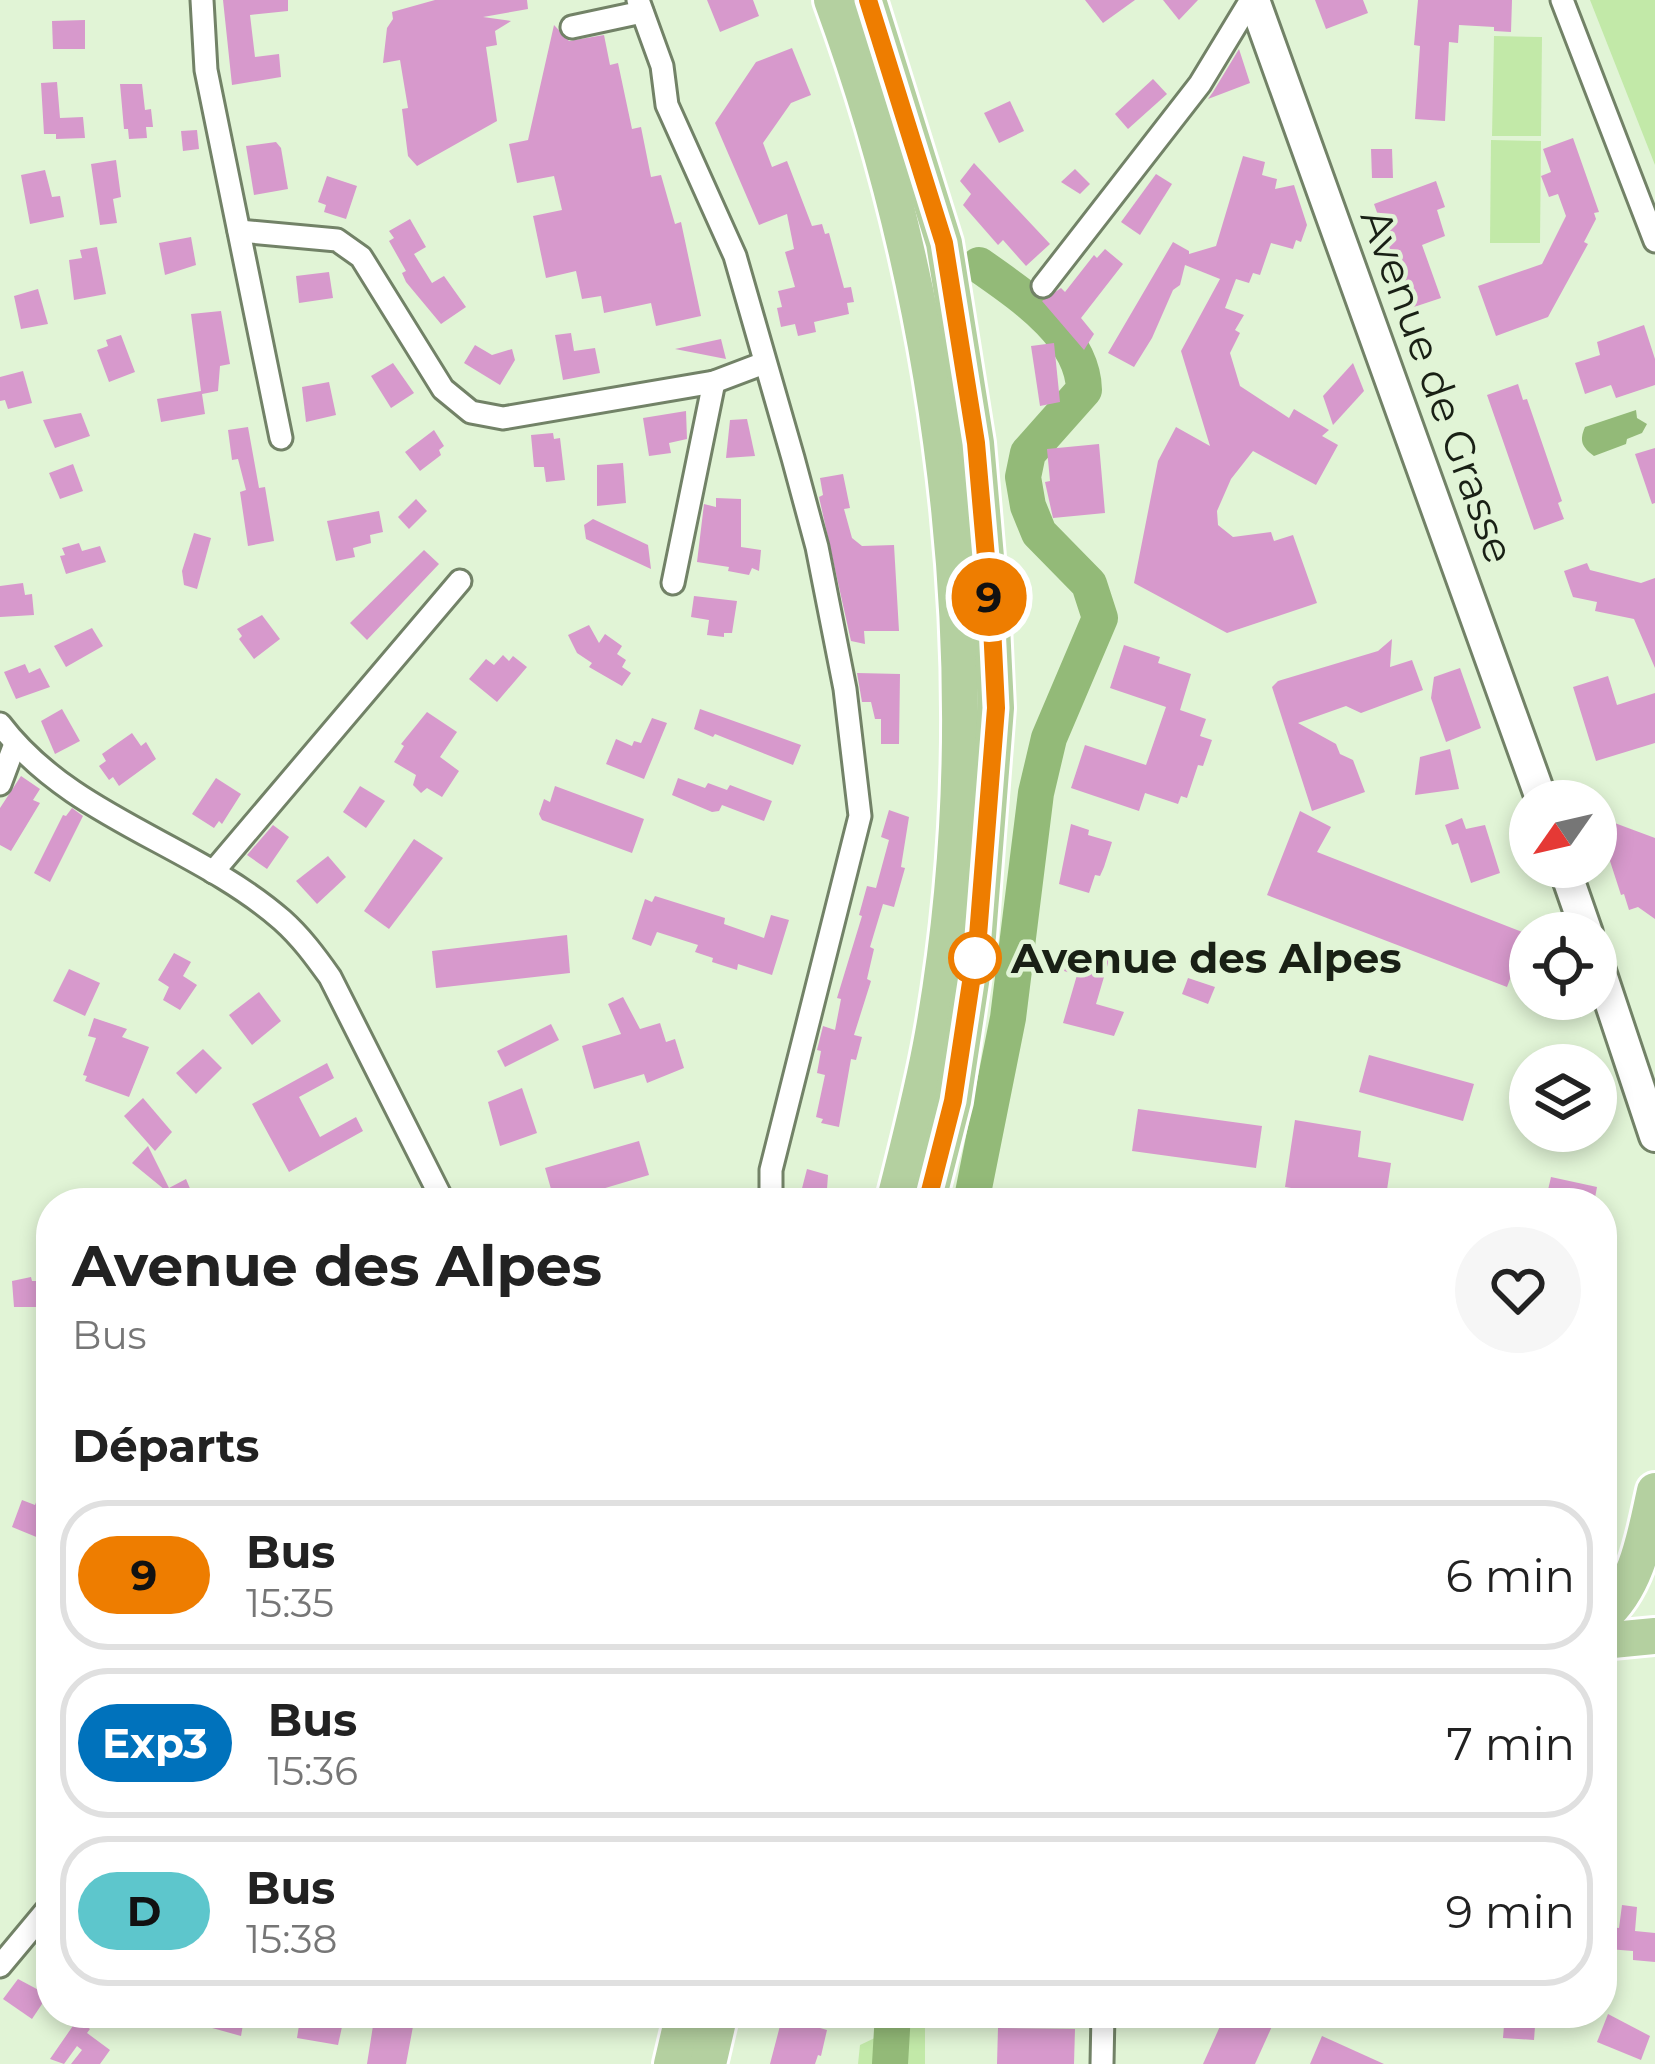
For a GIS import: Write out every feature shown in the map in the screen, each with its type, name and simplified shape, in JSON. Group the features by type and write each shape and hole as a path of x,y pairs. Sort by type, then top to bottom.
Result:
{"main road":[{"path":"832,0 866,97 905,241 930,367 955,591 959,745 949,903 934,1030 898,1188"},
{"path":"868,0 944,243 976,443 992,626 996,708 978,936 953,1101 931,1188"},
{"name":"Avenue de Grasse","path":"1252,0 1533,780"},
{"path":"1616,1020 1655,1136"},
{"path":"1617,1601 1650,1531 1655,1491"},
{"path":"1617,1640 1655,1636"},
{"path":"672,2064 680,2028"},
{"path":"708,2064 716,2028"}],"street":[{"path":"202,0 206,70 281,438"},
{"path":"1043,286 1200,84 1252,0"},
{"path":"1562,0 1655,241"},
{"path":"572,26 640,6 662,66 667,105 735,256 817,547 845,689 860,815 772,1170 771,1188"},
{"path":"239,231 337,239 361,257 443,389 471,412 503,418 714,382 764,363"},
{"path":"673,583 714,382"},
{"path":"212,872 460,581"},
{"path":"0,724 62,786 212,872 280,918 306,943 330,977 436,1188"},
{"path":"0,784 15,744"},
{"path":"0,1966 36,1923"},
{"path":"1102,2064 1103,2028"}],"shaded area":[{"path":"1590,0 1655,0 1655,165"},
{"path":"1494,36 1542,37 1541,136 1492,136"},
{"path":"1491,140 1541,141 1540,243 1490,243"},
{"path":"1636,410 1637,418 1647,424 1642,433 1594,456 1584,447 1585,427"},
{"path":"880,2028 925,2028 925,2064 858,2064 860,2045 879,2036"}],"building":[{"path":"223,0 288,0 288,11 250,15 255,57 279,54 281,77 232,85"},
{"path":"435,0 527,0 528,9 483,17 511,21 495,31 497,45 486,47 497,121 417,166 408,156 402,109 408,108 400,60 383,63 392,12"},
{"path":"707,0 753,0 759,16 720,32"},
{"path":"1085,0 1135,0 1103,23"},
{"path":"1163,0 1198,0 1179,20"},
{"path":"1315,0 1363,0 1368,13 1326,29"},
{"path":"1418,0 1512,0 1511,32 1459,25 1458,43 1449,42 1445,121 1415,119"},
{"path":"85,20 85,49 53,49 52,21"},
{"path":"554,25 569,41 604,35 610,65 618,63 632,129 641,127 651,177 661,175 675,224 681,222 701,316 656,326 651,303 604,313 601,296 582,299 576,271 546,278 533,216 562,210 554,176 517,183 509,144 528,140"},
{"path":"792,48 811,95 791,103 763,143 772,167 787,161 812,226 822,224 825,234 829,233 844,288 851,287 854,302 847,303 849,314 814,322 816,332 798,336 795,324 781,327 777,308 782,307 778,291 795,287 785,252 794,249 787,214 759,225 715,123 756,62"},
{"path":"1239,49 1250,83 1208,99 1213,92"},
{"path":"1153,79 1167,94 1128,129 1115,114"},
{"path":"57,82 60,118 83,117 85,138 56,139 56,134 44,134 41,83"},
{"path":"120,84 142,84 153,127 146,127 147,138 129,139 124,129"},
{"path":"1010,101 1024,131 999,143 984,113"},
{"path":"197,130 199,149 183,151 181,131"},
{"path":"1573,138 1599,212 1594,213 1596,219 1584,242 1588,244 1548,317 1496,336 1478,286 1542,264 1566,216 1558,194 1549,197 1541,176 1551,172 1543,149"},
{"path":"276,142 288,189 254,195 246,146"},
{"path":"1371,149 1392,149 1393,178 1372,178"},
{"path":"1243,156 1265,162 1262,175 1277,179 1275,189 1294,185 1307,225 1293,249 1271,243 1260,275 1253,273 1249,283 1236,279 1225,308 1244,315 1230,353 1240,386 1289,418 1294,409 1329,430 1322,436 1338,445 1316,485 1253,451 1231,479 1217,511 1218,525 1233,537 1271,532 1274,541 1293,535 1317,603 1227,633 1134,583 1158,461 1176,427 1210,446 1181,351 1220,279 1185,265 1180,285 1173,290 1134,367 1108,353 1173,242 1189,254 1216,246"},
{"path":"116,160 121,197 113,199 117,223 100,225 91,164"},
{"path":"974,163 1050,244 1026,266 1003,240 998,245 963,205 971,194 960,181"},
{"path":"1075,169 1090,184 1080,194 1061,182"},
{"path":"45,170 52,197 60,196 64,217 30,224 21,175"},
{"path":"1156,174 1172,184 1140,235 1121,222"},
{"path":"327,176 357,186 346,219 324,212 326,205 318,202"},
{"path":"1436,181 1445,207 1437,210 1445,236 1422,245 1441,298 1411,308 1374,204"},
{"path":"410,219 426,247 414,254 432,283 444,276 466,307 441,324 406,282 402,273 406,271 389,241 394,238 389,231"},
{"path":"191,237 196,265 165,275 159,243"},
{"path":"97,247 106,294 74,300 69,260 82,258 80,250"},
{"path":"1105,249 1123,264 1081,318 1094,334 1084,350 1042,301 1061,288 1065,292 1094,255 1097,258"},
{"path":"329,272 333,298 299,303 296,276"},
{"path":"38,289 48,324 21,329 14,296"},
{"path":"221,311 230,364 220,366 218,391 202,394 205,414 161,422 157,399 201,391 191,314"},
{"path":"1644,325 1655,359 1655,385 1616,398 1611,385 1585,394 1575,363 1600,355 1597,342"},
{"path":"571,333 574,351 595,348 600,373 563,380 555,335"},
{"path":"121,335 135,372 109,382 97,350 108,346 106,340"},
{"path":"721,339 726,359 675,349"},
{"path":"1054,343 1060,402 1040,406 1031,346"},
{"path":"475,345 492,355 512,349 515,360 500,385 464,363"},
{"path":"393,363 414,393 391,408 371,376"},
{"path":"1353,363 1364,391 1333,425 1323,396"},
{"path":"23,371 32,403 8,409 5,400 0,401 0,377"},
{"path":"329,382 336,415 306,422 302,387"},
{"path":"1518,384 1562,501 1558,503 1564,519 1534,530 1487,395"},
{"path":"686,411 687,439 669,443 671,453 649,456 643,418"},
{"path":"81,413 90,436 55,448 43,420"},
{"path":"747,419 755,456 726,458 730,420"},
{"path":"248,427 274,541 248,546 240,492 246,490 238,459 232,460 228,430"},
{"path":"434,430 444,446 441,455 420,471 405,452"},
{"path":"553,433 554,439 560,438 565,480 546,482 544,467 534,467 531,435"},
{"path":"1099,444 1105,513 1053,518 1045,482 1050,481 1047,449"},
{"path":"1655,448 1655,503 1652,504 1635,454"},
{"path":"623,463 626,503 597,506 597,465"},
{"path":"73,464 83,491 60,499 49,473"},
{"path":"843,474 850,508 844,509 852,538 862,546 894,545 899,631 864,631 865,644 851,641 819,497 823,495 820,478"},
{"path":"716,498 741,499 741,547 761,550 759,571 752,568 749,575 697,562 704,504 716,507"},
{"path":"416,499 427,511 409,529 398,517"},
{"path":"379,511 383,532 370,535 371,543 353,548 355,557 336,561 327,521"},
{"path":"593,519 648,545 651,569 586,539 584,525"},
{"path":"194,533 211,538 197,589 184,585 182,571"},
{"path":"79,543 82,551 100,546 106,562 66,574 62,548"},
{"path":"424,550 439,564 367,640 350,623"},
{"path":"1587,563 1590,570 1641,583 1655,578 1655,668 1634,619 1595,611 1597,602 1573,597 1564,571"},
{"path":"23,583 25,595 32,594 34,615 0,617 0,586"},
{"path":"694,596 737,601 732,633 707,635 709,620 691,617"},
{"path":"262,615 280,639 254,659 237,629"},
{"path":"589,625 599,643 605,634 622,646 617,654 626,660 622,667 631,673 622,686 589,667 592,663 577,653 568,635"},
{"path":"92,628 103,646 66,667 54,646"},
{"path":"1392,639 1390,667 1412,660 1423,690 1361,713 1346,706 1298,723 1336,744 1340,754 1353,760 1365,792 1312,811 1272,687 1278,681 1378,651"},
{"path":"1124,645 1191,674 1180,710 1206,719 1200,736 1212,740 1187,798 1181,796 1178,804 1145,793 1139,811 1071,788 1085,745 1146,765 1166,707 1110,688"},
{"path":"503,655 527,667 497,702 469,679 486,659 494,665"},
{"path":"25,664 29,673 40,668 50,687 16,699 4,672"},
{"path":"1460,668 1481,728 1446,742 1431,698 1434,677"},
{"path":"857,673 900,674 899,744 881,744 881,719 875,719 871,702 862,702"},
{"path":"1608,676 1617,705 1655,693 1655,743 1596,761 1573,687"},
{"path":"62,709 80,741 55,754 41,721"},
{"path":"700,709 801,745 793,765 694,729"},
{"path":"427,712 457,732 440,757 459,771 442,797 427,788 421,793 413,785 416,775 394,762 401,744"},
{"path":"652,718 667,723 644,779 606,764 616,739 632,746 634,741 641,743"},
{"path":"132,733 141,746 146,742 156,759 119,786 99,766 106,761 102,754"},
{"path":"1450,749 1459,789 1415,795 1420,757"},
{"path":"21,776 40,789 33,800 40,803 11,851 0,845 0,808"},
{"path":"216,778 241,794 222,824 219,821 214,828 192,814"},
{"path":"678,778 705,788 708,783 727,790 730,785 772,801 764,821 722,805 712,812 672,795"},
{"path":"360,786 385,801 366,828 343,812"},
{"path":"555,786 644,819 632,853 542,820 544,799 550,802"},
{"path":"72,808 83,816 50,882 34,873 63,815"},
{"path":"889,810 909,817 901,867 905,868 894,907 883,904 870,947 874,949 867,979 871,981 854,1035 862,1037 856,1060 851,1059 839,1127 816,1117 825,1075 817,1073 821,1051 817,1050 823,1026 835,1030 841,999 837,998 867,886 876,888 889,840 881,837"},
{"path":"1300,811 1331,827 1317,852 1509,927 1509,982 1507,987 1267,895"},
{"path":"1462,818 1466,829 1485,825 1500,873 1471,883 1458,843 1452,845 1445,825"},
{"path":"1071,824 1112,842 1089,893 1059,884"},
{"path":"1617,824 1655,838 1655,919 1638,907 1629,910 1621,895"},
{"path":"273,825 289,837 267,869 247,855"},
{"path":"414,839 443,858 389,929 364,911"},
{"path":"328,856 346,877 317,904 296,881"},
{"path":"655,896 725,918 724,924 764,938 771,915 789,920 772,975 712,962 713,958 695,952 698,945 657,932 651,946 632,939 645,899 652,902"},
{"path":"567,935 570,973 436,988 432,951"},
{"path":"1079,950 1109,960 1096,1004 1124,1012 1114,1036 1063,1023 1077,975 1064,971"},
{"path":"174,953 191,962 183,976 197,985 180,1010 163,1000 169,987 158,980"},
{"path":"69,969 100,983 85,1016 53,1001"},
{"path":"1188,978 1215,987 1208,1004 1182,994"},
{"path":"259,992 281,1021 252,1045 229,1015"},
{"path":"623,997 640,1029 660,1023 666,1042 675,1039 684,1068 647,1083 644,1074 594,1089 582,1046 621,1034 608,1004"},
{"path":"94,1018 127,1029 122,1037 149,1047 129,1097 85,1081 96,1038 88,1036"},
{"path":"551,1024 559,1040 505,1067 497,1051"},
{"path":"203,1049 222,1068 196,1094 176,1073"},
{"path":"1369,1055 1474,1084 1463,1121 1359,1092"},
{"path":"327,1063 334,1078 299,1097 320,1137 356,1117 363,1131 289,1172 252,1104"},
{"path":"522,1088 537,1133 500,1146 488,1102"},
{"path":"143,1098 172,1132 155,1151 124,1116"},
{"path":"1138,1109 1262,1126 1256,1168 1132,1151"},
{"path":"1295,1120 1361,1131 1358,1157 1391,1163 1387,1188 1285,1187"},
{"path":"639,1141 649,1175 605,1188 551,1188 545,1168"},
{"path":"148,1146 169,1188 163,1188 132,1163"},
{"path":"807,1169 828,1175 827,1188 802,1188"},
{"path":"1551,1177 1597,1187 1597,1188 1548,1188"},
{"path":"186,1179 190,1188 169,1188"},
{"path":"31,1277 36,1281 36,1307 14,1307 12,1281"},
{"path":"22,1500 35,1505 36,1537 12,1527"},
{"path":"1622,1905 1637,1907 1635,1931 1655,1933 1655,1962 1633,1960 1633,1951 1617,1950"},
{"path":"18,1979 36,1989 36,2013 32,2019 3,1999"},
{"path":"1617,2019 1650,2036 1641,2060 1597,2042 1602,2028 1617,2028"},
{"path":"71,2028 89,2028 87,2033 110,2050 100,2064 71,2064 82,2050 77,2046 64,2064 50,2059"},
{"path":"212,2028 242,2028 241,2036"},
{"path":"299,2028 342,2028 338,2045 297,2038"},
{"path":"373,2028 413,2028 406,2064 367,2064"},
{"path":"779,2028 827,2030 815,2064 770,2064"},
{"path":"998,2028 1075,2029 1074,2064 997,2064"},
{"path":"1219,2028 1271,2028 1255,2064 1203,2064"},
{"path":"1504,2028 1535,2028 1534,2040 1503,2038"},
{"path":"1322,2036 1384,2064 1310,2064"}],"waterway":[{"path":"974,1188 1008,1018 1036,793 1049,738 1100,618 1089,584 1039,533 1023,477 1028,453 1084,390 1081,370 1073,351 1046,318 979,265"},
{"path":"890,2064 892,2028"}],"bus line":[{"name":"9","path":"868,0 944,243 976,443 992,626 996,708 978,936 953,1101 931,1188"}],"place":[{"name":"Avenue des Alpes","path":"975,958"}]}
